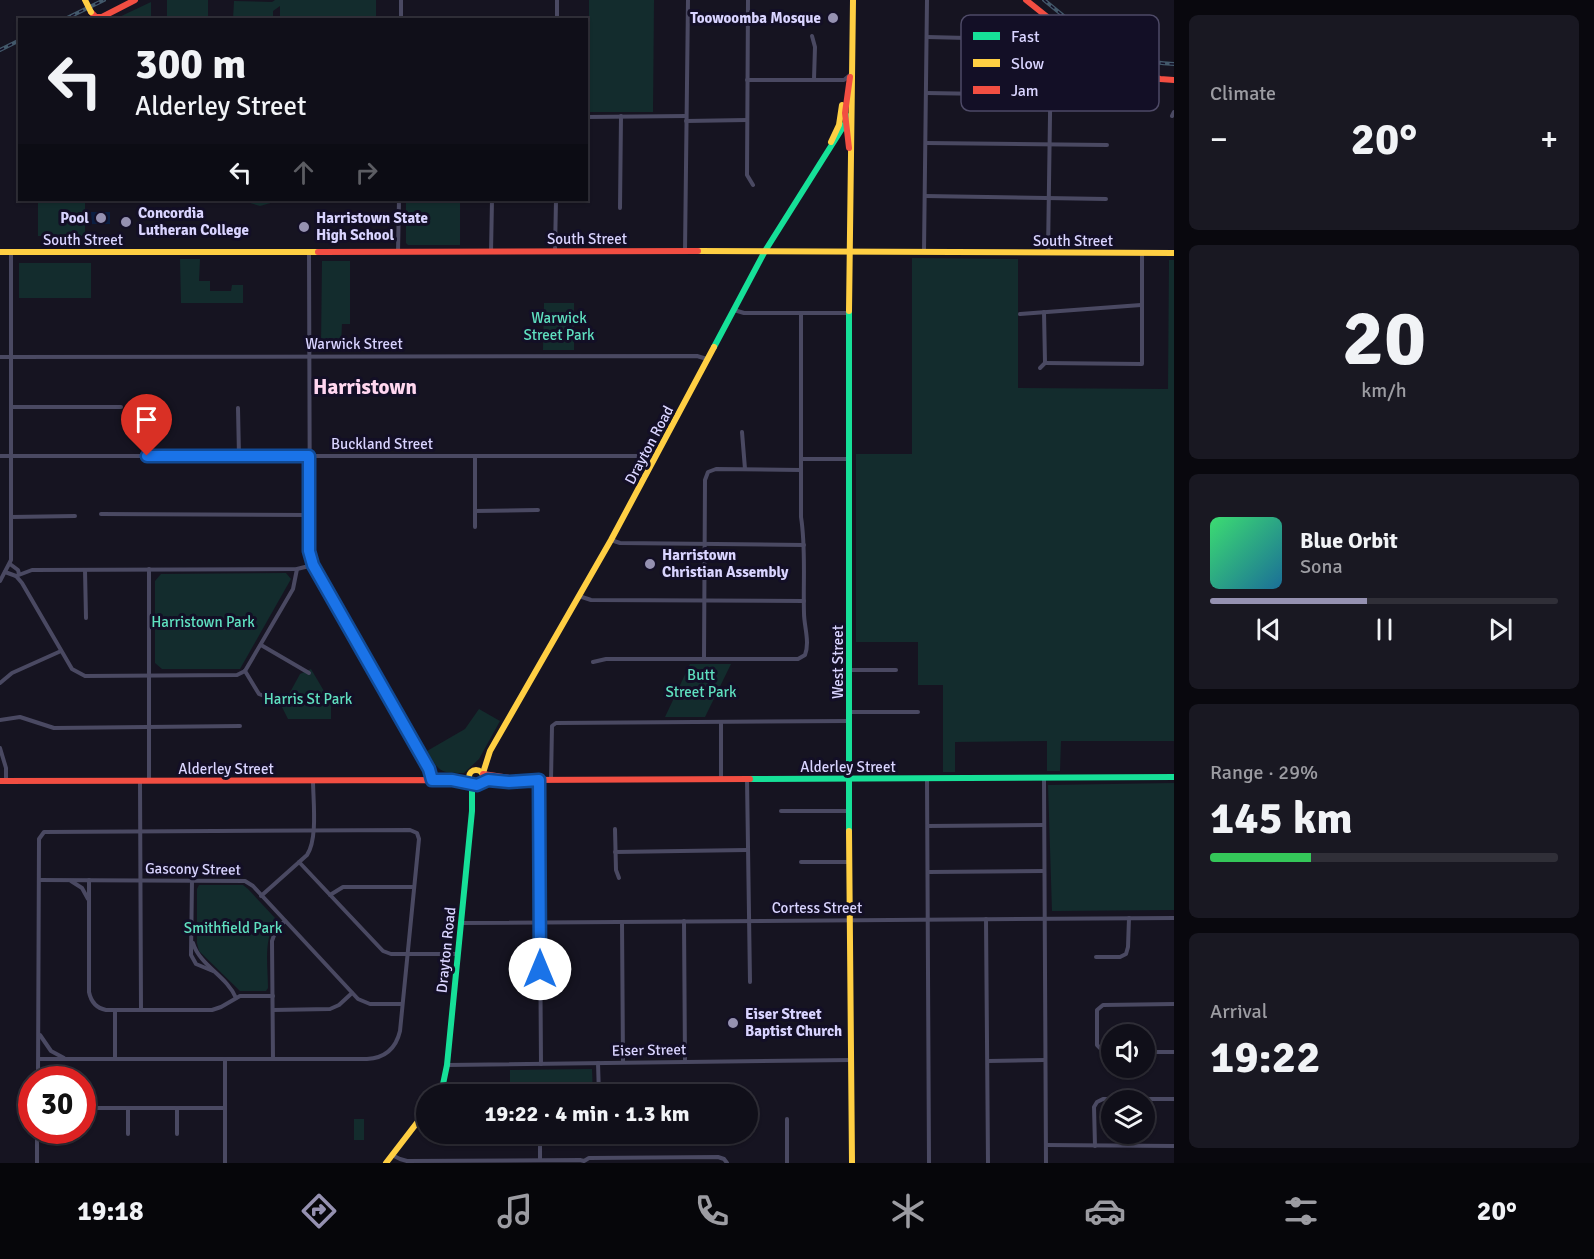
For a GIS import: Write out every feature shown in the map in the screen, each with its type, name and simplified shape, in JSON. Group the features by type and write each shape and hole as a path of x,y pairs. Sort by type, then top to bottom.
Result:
{"street":[{"path":"85,0 96,17 102,17 135,0"},
{"path":"401,0 401,18"},
{"path":"557,0 557,18"},
{"path":"685,251 688,0"},
{"path":"748,0 747,175 753,185"},
{"path":"828,149 850,116 849,75 853,0"},
{"path":"924,251 927,0"},
{"path":"1026,0 1044,15"},
{"path":"812,36 815,51 814,79"},
{"path":"927,37 961,38"},
{"path":"747,80 814,79 849,75"},
{"path":"849,75 850,162"},
{"path":"1159,79 1174,80"},
{"path":"828,149 850,86"},
{"path":"926,93 961,94"},
{"path":"846,96 850,162"},
{"path":"1048,252 1050,111"},
{"path":"620,208 621,116"},
{"path":"588,117 747,120"},
{"path":"926,143 1107,146"},
{"name":"Drayton Road","path":"443,1084 447,1065 473,806 472,783 469,778 490,751 611,540 765,251 828,149"},
{"name":"West Street","path":"850,162 849,779 852,1163"},
{"path":"925,196 1106,199"},
{"path":"398,252 399,201"},
{"path":"492,201 492,252"},
{"path":"555,251 556,201"},
{"name":"South Street","path":"0,252 1174,253"},
{"path":"0,581 10,564 11,252"},
{"path":"309,252 310,560 429,769 432,780"},
{"path":"1040,368 1045,363 1142,364 1142,253"},
{"path":"1020,314 1142,305"},
{"path":"734,310 744,313 850,313"},
{"path":"1044,312 1045,363"},
{"path":"593,662 606,659 798,659 805,655 807,647 801,517 801,314"},
{"name":"Warwick Street","path":"0,357 697,356 708,360"},
{"path":"11,407 121,407"},
{"path":"238,408 239,456"},
{"path":"742,432 745,469"},
{"name":"Buckland Street","path":"0,456 644,456 655,460"},
{"path":"475,456 475,527"},
{"path":"801,459 849,459"},
{"path":"704,659 705,480 708,472 716,469 801,470"},
{"path":"475,511 538,510"},
{"path":"101,514 309,515"},
{"path":"11,517 75,516"},
{"path":"611,540 620,543 804,544"},
{"path":"10,564 18,570 17,575 72,669 85,676 237,675 245,671 293,589 297,569"},
{"path":"5,572 17,575 32,570 297,569 313,565"},
{"path":"149,569 149,781"},
{"path":"85,570 86,618"},
{"path":"579,596 591,600 804,601"},
{"path":"261,645 309,673"},
{"path":"0,683 12,673 61,651"},
{"path":"850,670 896,670"},
{"path":"245,671 259,694 264,696"},
{"path":"850,712 918,712"},
{"path":"0,720 20,717 54,728 240,726"},
{"path":"551,780 552,726 556,723 850,721"},
{"path":"721,722 721,779"},
{"path":"0,748 6,768 3,781"},
{"name":"Drayton Road","path":"473,806 490,751"},
{"name":"Alderley Street","path":"452,780 472,772 523,780"},
{"name":"Alderley Street","path":"3,781 452,780 481,783 523,780 1174,777"},
{"path":"927,778 929,1163"},
{"path":"1044,778 1046,1163"},
{"path":"747,779 750,982"},
{"path":"261,896 311,849 313,780"},
{"path":"539,780 541,1064"},
{"path":"140,781 141,1010"},
{"path":"781,811 850,811"},
{"path":"928,826 1044,825"},
{"path":"39,1059 371,1059 382,1056 392,1049 399,1035 419,839 416,832 410,830 313,830 48,831 42,833 39,839 39,1066"},
{"path":"615,830 616,870 619,878"},
{"path":"615,852 747,850"},
{"path":"299,862 381,949 392,954 458,954"},
{"path":"801,862 850,862"},
{"path":"929,872 1044,871"},
{"name":"Gascony Street","path":"39,880 241,880 250,884 360,1001 370,1004 402,1004"},
{"path":"68,880 82,888 89,902"},
{"path":"89,880 90,995 98,1007 115,1010 212,1010 236,998 273,996"},
{"path":"192,880 191,955 194,962 213,971"},
{"path":"330,896 338,888 343,887 414,887"},
{"path":"1096,957 1120,957 1126,954 1129,918"},
{"name":"Cortess Street","path":"461,923 1174,918"},
{"path":"986,919 988,1163"},
{"path":"273,1059 272,940 276,930 285,921"},
{"path":"684,921 685,1062"},
{"path":"622,922 623,1063"},
{"path":"193,939 196,950 231,989 236,998"},
{"path":"273,1010 330,1009 339,1005 352,993"},
{"path":"1101,1049 1097,1045 1097,1010 1103,1005 1174,1004"},
{"path":"115,1010 115,1059"},
{"path":"40,1031 42,1040 51,1051 69,1059"},
{"path":"1155,1052 1174,1052"},
{"path":"225,1059 225,1163"},
{"name":"Eiser Street","path":"447,1065 852,1060"},
{"path":"988,1061 1045,1060"},
{"path":"598,1063 598,1084"},
{"path":"1095,1146 1094,1107 1097,1102 1103,1099 1174,1099"},
{"path":"96,1108 225,1108"},
{"path":"128,1108 128,1134"},
{"path":"177,1108 177,1134"},
{"path":"787,1119 787,1163"},
{"path":"386,1163 416,1124"},
{"path":"37,1144 37,1163"},
{"path":"540,1144 540,1160"},
{"path":"1046,1145 1174,1146"},
{"path":"392,1155 407,1161 580,1160 585,1162 589,1158 718,1157 726,1162"}],"green space":[{"path":"167,0 208,0 208,18 167,18"},
{"path":"275,0 376,0 376,18 280,18 280,6 273,11 273,18 233,18 234,1 272,2"},
{"path":"589,0 654,0 653,112 589,112"},
{"path":"151,2 151,18 117,18"},
{"path":"38,201 85,201 85,236 38,236"},
{"path":"243,201 278,201 260,206"},
{"path":"406,201 460,201 460,245 408,245 406,243"},
{"path":"912,258 1018,259 1018,388 1168,389 1169,260 1174,260 1174,741 1061,741 1060,771 1047,771 1047,741 955,742 955,772 943,772 943,685 918,685 918,642 856,642 856,454 912,454"},
{"path":"180,259 200,259 199,281 210,281 210,291 231,291 232,285 243,285 243,303 181,303"},
{"path":"322,261 350,261 350,324 342,324 341,345 321,345"},
{"path":"19,263 91,263 91,298 19,298"},
{"name":"Warwick Street Park","path":"544,303 574,303 574,350 543,350"},
{"name":"Harristown Park","path":"286,573 291,579 240,669 162,669 155,663 155,581 161,574"},
{"name":"Butt Street Park","path":"690,664 731,664 705,717 665,717"},
{"name":"Harris St Park","path":"311,669 331,703 331,719 288,719 282,707 300,674"},
{"path":"479,709 500,721 479,759 464,773 450,773 441,770 427,751 465,729"},
{"path":"1174,783 1174,910 1052,911 1048,785"},
{"name":"Smithfield Park","path":"199,885 243,885 275,918 276,921 269,936 268,988 266,991 240,991 199,951 197,889"},
{"path":"592,1069 593,1084 510,1084 510,1070"},
{"path":"354,1119 364,1119 364,1140 354,1140"}],"water":[{"path":"91,212 110,212 110,224 92,224"}],"railway":[{"path":"67,18 104,0"},
{"path":"1044,0 1062,15"},
{"path":"0,50 18,41"},
{"path":"1159,63 1174,64"}],"traffic: fast":[{"path":"714,347 765,251 850,116"},
{"path":"849,311 849,831"},
{"path":"750,779 1174,777"},
{"path":"443,1084 447,1065 472,811 472,783"}],"traffic: slow":[{"path":"85,0 91,12"},
{"path":"849,311 853,0"},
{"path":"831,142 839,125 842,105"},
{"path":"698,251 1174,253"},
{"path":"0,252 318,252"},
{"path":"483,773 490,751 611,540 714,347"},
{"path":"473,770 479,770 483,777 479,784 473,784 469,780 469,774 473,770"},
{"path":"849,831 852,1163"},
{"path":"386,1163 416,1124"}],"traffic: jam":[{"path":"91,12 96,17 102,17 135,0"},
{"path":"1026,0 1045,15"},
{"path":"849,148 845,113 850,77"},
{"path":"1159,79 1174,80"},
{"path":"318,252 698,251"},
{"path":"483,774 523,780 750,779"},
{"path":"0,781 452,780 471,783"},
{"path":"483,781 512,782"}],"place":[{"name":"Toowoomba Mosque","path":"833,18"},
{"name":"Pool","path":"101,218"},
{"name":"Concordia Lutheran College","path":"126,222"},
{"name":"Harristown State High School","path":"304,227"},
{"name":"Harristown Christian Assembly","path":"650,564"},
{"name":"Eiser Street Baptist Church","path":"733,1023"}],"district":[{"name":"Harristown","path":"365,387"}],"route":[{"path":"147,456 309,456 310,560 429,769 432,780 452,780 477,785 488,780 509,782 539,780 540,969"}]}
